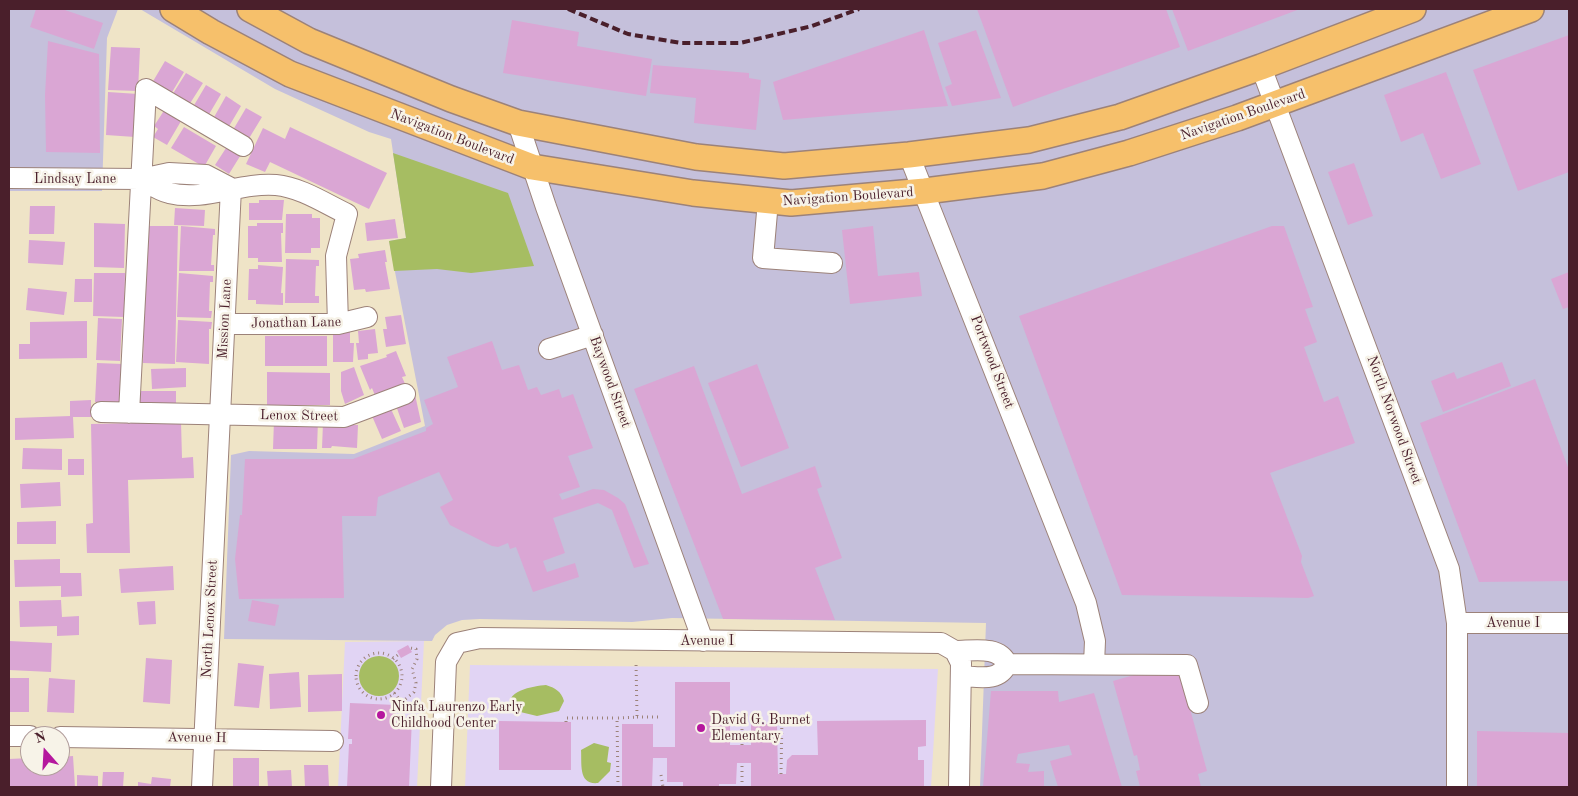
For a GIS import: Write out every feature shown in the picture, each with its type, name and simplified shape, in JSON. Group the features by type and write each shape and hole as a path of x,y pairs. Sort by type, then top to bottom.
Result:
{"main road":[{"name":"Navigation Boulevard","path":"173,9 211,32 290,74 532,167 693,193 791,203 925,191 1043,176 1130,153 1276,104 1531,9"},
{"path":"250,9 309,41 518,124 696,157 784,166 909,155 1028,140 1120,117 1261,67 1413,9"}],"street":[{"name":"North Norwood Street","path":"1261,67 1449,569 1457,623 1457,787"},
{"path":"129,413 146,89 243,146"},
{"name":"Baywood Street","path":"518,124 703,641"},
{"name":"Portwood Street","path":"909,155 925,191 1086,603 1095,641 1094,664"},
{"name":"Lindsay Lane","path":"9,178 141,179 169,193 208,195 231,188 261,184 284,186 348,214 336,256 338,324"},
{"name":"Mission Lane","path":"219,451 219,415 231,188"},
{"path":"768,201 763,258 832,262"},
{"name":"Jonathan Lane","path":"225,324 338,324 367,317"},
{"path":"549,350 593,335"},
{"name":"Lenox Street","path":"219,415 344,417 405,394"},
{"path":"101,412 219,415"},
{"name":"North Lenox Street","path":"202,787 219,451"},
{"name":"Avenue I","path":"1457,623 1569,623"},
{"name":"Avenue I","path":"441,787 446,662 457,643 480,638 941,643 955,651 996,651 1004,656 1007,664"},
{"path":"955,651 961,663 962,676 959,787"},
{"path":"962,676 995,677 1003,673 1007,664 1187,665 1198,703"},
{"name":"Avenue H","path":"70,737 333,741"}],"path":[{"path":"399,718 402,702 414,692 416,683 412,669 418,654 416,649 410,648"},
{"path":"384,654 393,658 400,667 402,674 402,681 394,693 380,699 366,694 360,688 357,674 359,666 370,656 384,654"},
{"path":"393,658 399,654"},
{"path":"636,662 637,717"},
{"path":"394,693 402,702"},
{"path":"742,745 742,715 754,715"},
{"path":"781,774 782,715"},
{"path":"566,722 566,718 661,717"},
{"path":"617,718 618,787"},
{"path":"742,763 742,787"},
{"path":"661,775 663,787"}],"shaded area":[{"path":"9,9 118,9 107,38 102,191 9,191"},
{"path":"140,9 1569,9 1569,787 980,787 986,623 672,618 632,622 480,619 462,620 447,625 435,635 432,641 224,639 231,455 249,451 354,454 425,426 389,241 406,238 391,139 369,132 275,89"},
{"name":"Ninfa Laurenzo Early Childhood Center","path":"424,641 417,787 338,787 345,642"},
{"name":"David G. Burnet Elementary","path":"470,665 938,669 931,787 465,787"}],"green space":[{"path":"393,153 508,193 534,266 471,273 437,269 394,271 389,241 406,238"},
{"path":"383,656 390,659 396,665 399,676 398,684 390,693 383,696 375,696 368,693 360,684 359,672 362,665 371,657"},
{"path":"546,685 557,690 563,698 564,701 559,711 537,716 512,710 511,698 515,694 527,688"},
{"path":"594,743 609,747 607,762 611,763 610,771 598,783 587,781 582,772 581,750"}],"building":[{"path":"36,9 62,9 103,23 94,49 30,27"},
{"path":"977,9 1166,9 1180,47 1013,107"},
{"path":"1172,9 1300,9 1188,51"},
{"path":"512,20 579,32 577,46 652,59 646,96 503,73"},
{"path":"924,30 948,106 783,120 773,82"},
{"path":"976,30 1001,98 952,106 945,87 952,84 938,43"},
{"path":"1569,35 1569,172 1518,191 1473,70"},
{"path":"48,41 99,54 100,153 46,152 45,95"},
{"path":"111,47 140,48 138,91 108,90"},
{"path":"165,61 184,72 171,94 152,83"},
{"path":"653,65 749,73 749,78 761,80 756,130 694,123 696,98 650,93"},
{"path":"1446,72 1481,164 1441,179 1423,133 1401,142 1384,95"},
{"path":"186,73 203,83 189,105 172,95"},
{"path":"206,85 221,94 208,116 193,107"},
{"path":"108,92 138,94 135,137 106,135"},
{"path":"226,96 241,106 228,128 213,119"},
{"path":"167,106 184,116 167,145 153,137 158,129 154,126"},
{"path":"246,108 262,117 248,140 233,130"},
{"path":"184,127 216,146 204,167 171,148"},
{"path":"290,127 387,173 369,209 270,162 265,172 246,164 263,128 285,139"},
{"path":"228,145 242,153 229,174 215,165"},
{"path":"1354,163 1373,216 1348,225 1328,172"},
{"path":"259,200 284,200 282,220 249,220 249,203 259,203"},
{"path":"30,206 55,206 54,234 29,234"},
{"path":"175,208 205,210 204,226 174,225"},
{"path":"286,214 312,214 312,218 320,218 320,248 311,248 311,253 285,253"},
{"path":"395,219 398,238 367,241 365,223"},
{"path":"94,223 125,224 124,268 94,267"},
{"path":"257,223 283,223 283,233 281,233 282,262 258,262 258,258 248,258 248,226 257,226"},
{"path":"146,226 178,226 175,364 143,363"},
{"path":"181,226 215,229 211,265 214,265 214,271 179,271"},
{"path":"873,226 878,276 919,272 922,296 850,304 842,230"},
{"path":"1272,226 1284,226 1313,307 1305,309 1317,342 1304,347 1324,402 1338,396 1355,443 1270,473 1302,556 1301,562 1314,596 1308,598 1122,595 1019,316"},
{"path":"29,240 65,242 63,265 28,263"},
{"path":"385,250 387,262 385,262 390,289 366,292 365,289 354,290 350,259 359,258 358,254"},
{"path":"286,259 319,260 319,266 316,266 315,296 319,296 319,303 285,303"},
{"path":"258,265 283,267 281,293 283,293 283,305 256,304 256,300 248,300 249,269 258,269"},
{"path":"1569,272 1569,307 1563,309 1551,279"},
{"path":"94,273 125,273 124,317 93,316"},
{"path":"179,273 213,276 213,282 210,282 209,311 212,311 211,318 177,317"},
{"path":"75,279 92,279 92,302 74,302"},
{"path":"28,288 67,292 64,315 26,310"},
{"path":"401,315 406,344 386,347 383,329 387,329 385,317"},
{"path":"98,318 122,319 120,361 96,360"},
{"path":"178,320 212,322 211,329 209,329 209,364 176,362"},
{"path":"87,321 87,358 19,359 19,344 30,344 30,322"},
{"path":"375,329 378,353 368,354 368,359 358,360 356,343 359,343 358,331"},
{"path":"333,332 350,332 350,343 354,343 353,362 333,362"},
{"path":"265,336 327,336 327,366 265,366"},
{"path":"492,341 502,370 519,365 528,390 537,387 541,395 559,389 562,398 573,394 593,448 568,456 580,487 559,494 562,500 593,489 604,490 618,498 625,504 649,564 634,568 612,510 598,503 553,518 565,553 543,561 547,572 575,563 579,577 533,592 516,547 510,549 508,543 498,547 492,546 450,525 440,507 453,500 439,472 378,497 376,516 342,516 344,598 239,599 235,559 240,515 242,515 245,459 353,459 426,431 426,428 433,424 424,400 458,387 447,357"},
{"path":"396,351 406,376 402,377 406,386 376,398 372,388 370,390 360,366 387,357 386,355"},
{"path":"1502,362 1511,386 1443,412 1431,381 1454,372 1457,379"},
{"path":"97,363 123,364 121,403 95,402"},
{"path":"757,364 789,448 741,467 708,383"},
{"path":"694,366 742,494 815,466 822,487 817,489 842,558 815,568 835,620 723,619 634,389"},
{"path":"354,367 364,395 345,404 341,391 341,372"},
{"path":"186,368 186,387 152,389 151,369"},
{"path":"267,372 330,373 330,405 267,405"},
{"path":"1535,379 1569,470 1569,581 1479,582 1420,423"},
{"path":"414,390 421,422 404,428 394,400"},
{"path":"134,391 176,391 176,407 134,407"},
{"path":"91,400 91,417 73,417 74,438 15,440 15,418 70,416 70,401"},
{"path":"391,409 401,431 382,439 372,416"},
{"path":"274,420 318,420 317,449 273,449"},
{"path":"181,422 182,458 193,457 194,478 128,480 130,553 87,553 86,524 93,523 91,424"},
{"path":"323,423 358,425 357,448 332,446 331,448 322,448"},
{"path":"23,448 62,449 62,470 22,469"},
{"path":"68,459 84,459 84,475 68,475"},
{"path":"60,482 61,506 21,508 20,484"},
{"path":"56,521 56,544 17,544 17,522"},
{"path":"60,559 60,573 81,573 82,596 61,597 61,586 15,587 14,560"},
{"path":"173,566 174,590 121,593 119,569"},
{"path":"61,600 62,617 79,616 79,635 57,636 57,626 20,627 19,601"},
{"path":"252,600 279,605 275,626 248,621"},
{"path":"155,601 156,624 139,625 137,602"},
{"path":"9,641 52,643 51,672 9,670"},
{"path":"408,645 412,652 401,658 397,651"},
{"path":"146,658 172,660 170,704 143,702"},
{"path":"238,663 264,666 259,708 234,706"},
{"path":"1162,667 1165,676 1180,672 1207,771 1198,774 1201,787 1140,787 1136,771 1140,770 1137,755 1134,756 1113,681"},
{"path":"299,672 301,707 270,709 269,674"},
{"path":"342,674 342,711 308,712 308,675"},
{"path":"9,678 29,678 29,712 9,712"},
{"path":"49,678 75,680 74,713 47,712"},
{"path":"675,682 730,682 730,745 751,745 751,724 777,724 778,774 786,774 787,760 792,755 818,755 817,721 926,720 926,746 918,747 918,760 924,760 924,787 751,787 751,763 737,763 736,784 719,784 719,787 683,787 683,782 667,782 667,758 653,758 652,787 622,787 622,724 653,724 653,747 675,747"},
{"path":"991,691 1058,691 1059,702 1094,693 1122,787 1058,787 1050,761 1072,755 1069,745 1018,754 1016,763 1030,764 1028,772 1044,771 1044,787 983,787"},
{"path":"350,703 396,705 396,717 412,718 409,787 347,787 349,744 352,744 352,739 348,739"},
{"path":"499,721 571,722 571,770 499,770"},
{"path":"1477,731 1569,733 1569,787 1477,787"},
{"path":"70,756 73,756 75,787 9,787 9,759 20,758 20,776 70,776"},
{"path":"233,758 259,758 259,787 233,787"},
{"path":"304,765 328,765 329,787 305,787"},
{"path":"291,770 292,787 268,787 267,771"},
{"path":"103,772 124,772 123,787 102,787"},
{"path":"77,775 98,776 98,787 77,787"},
{"path":"152,777 171,779 170,787 138,787 138,782 151,784"}],"railway":[{"path":"568,9 628,34 681,43 740,43 812,26 859,9"}],"place":[{"name":"Ninfa Laurenzo Early Childhood Center","path":"381,715"},
{"name":"David G. Burnet Elementary","path":"701,728"}]}
